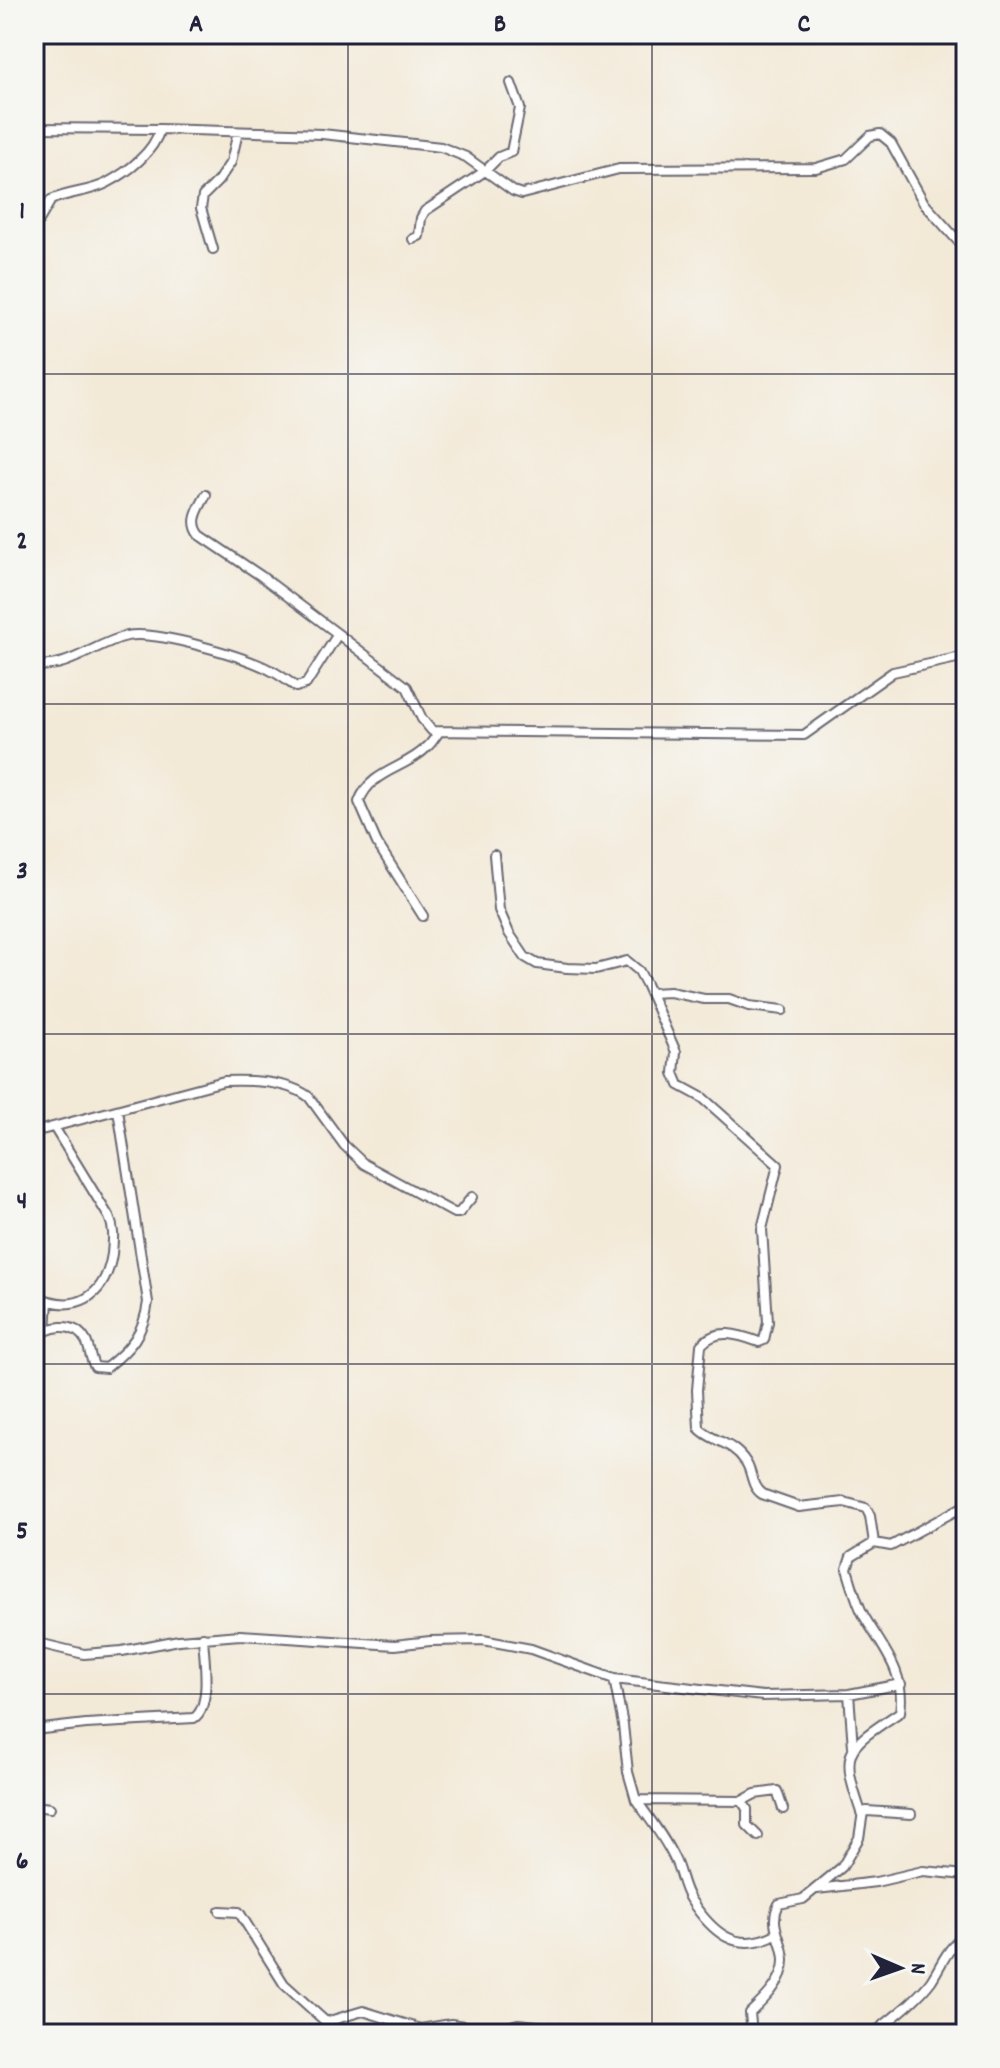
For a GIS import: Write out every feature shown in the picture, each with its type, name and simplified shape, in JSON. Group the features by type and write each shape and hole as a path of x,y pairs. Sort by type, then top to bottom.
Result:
{"street":[{"path":"413,239 419,237 425,211 485,171 499,157 511,152 520,108 511,83"},
{"path":"34,128 322,134 441,147 466,157 513,191 522,194 619,169 816,168 846,159 870,136 880,134 891,143 924,203 966,250"},
{"path":"34,229 51,200 106,184 157,143 160,129"},
{"path":"213,249 201,208 203,196 231,162 238,132"},
{"path":"206,495 194,520 194,528 200,535 261,576 407,687 422,719 432,731 804,735 893,672 966,656"},
{"path":"34,665 65,662 129,636 152,636 236,655 270,669 296,687 306,684 338,634"},
{"path":"423,916 377,843 359,802 368,784 428,747 439,732"},
{"path":"494,855 499,910 525,957 537,964 567,968 596,969 627,961 639,971 676,1052 674,1073 679,1085 703,1098 778,1165 762,1229 768,1322 766,1334 764,1340 759,1342 720,1333 701,1345 697,1390 699,1428 704,1434 723,1440 745,1459 756,1491 762,1494 799,1507 844,1502 866,1508 874,1543"},
{"path":"650,993 670,992 704,999 729,999 759,1008 783,1010"},
{"path":"34,1132 224,1081 248,1081 292,1088 309,1097 344,1145 364,1164 454,1213 459,1213 472,1197"},
{"path":"34,1340 46,1329 63,1327 76,1331 87,1344 95,1367 102,1369 115,1361 131,1344 145,1322 148,1302 118,1110"},
{"path":"34,1295 48,1302 76,1302 90,1296 102,1287 110,1266 114,1238 109,1217 54,1127"},
{"path":"46,1329 48,1302"},
{"path":"752,2034 750,2013 774,1987 784,1961 774,1917 779,1904 803,1899 842,1867 853,1851 862,1827 862,1815 851,1784 850,1758 853,1748 858,1740 900,1712 901,1684 879,1637 863,1614 847,1569 851,1557 874,1543 891,1546 966,1505"},
{"path":"34,1642 84,1654 122,1651 203,1637 240,1635 395,1645 483,1640 531,1649 614,1679 783,1698 849,1694 901,1684"},
{"path":"34,1730 194,1718 204,1704 203,1637"},
{"path":"614,1679 628,1772 636,1800 661,1834 690,1898 710,1926 738,1943 761,1942 776,1934"},
{"path":"849,1694 853,1748"},
{"path":"636,1800 742,1801 755,1794 777,1791 783,1809"},
{"path":"742,1801 747,1809 747,1825 758,1836"},
{"path":"34,1806 50,1808"},
{"path":"862,1815 867,1811 911,1814"},
{"path":"816,1889 876,1882 923,1871 966,1875"},
{"path":"220,1911 239,1912 284,1984 326,2022 363,2011 421,2029 451,2024 494,2031 509,2025 526,2030 609,2034"},
{"path":"873,2034 912,2001 931,1980 941,1959 966,1935"}]}
